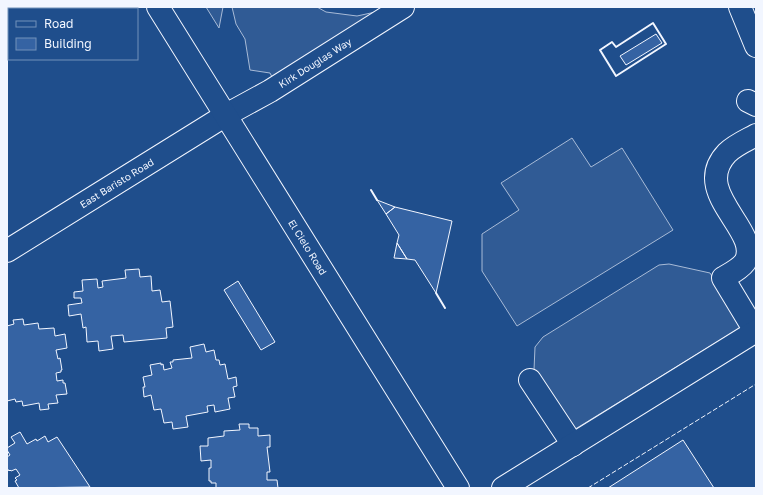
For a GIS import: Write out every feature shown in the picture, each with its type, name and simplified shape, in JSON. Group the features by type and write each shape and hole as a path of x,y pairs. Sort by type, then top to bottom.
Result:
{"main road":[{"name":"El Cielo Road","path":"158,7 458,488"},
{"name":"Kirk Douglas Way","path":"226,116 270,91 403,7"},
{"path":"740,7 756,46"},
{"name":"East Baristo Road","path":"7,251 226,116"},
{"path":"503,488 756,331 723,278 745,263 748,257 749,245 746,236 722,198 717,182 719,168 728,153 756,135"},
{"path":"530,380 573,445"}],"shaded area":[{"path":"206,7 223,7 219,28"},
{"path":"232,7 317,7 326,12 357,16 380,11 273,79 270,73 250,70 245,39 236,24"},
{"path":"572,138 591,167 622,148 673,230 517,326 482,271 482,234 519,210 501,183"},
{"path":"669,264 710,273 743,326 572,431 534,370 535,347 543,337 659,265"}],"building":[{"path":"656,34 662,43 626,65 620,56"},
{"path":"377,200 395,207 386,214"},
{"path":"395,207 452,221 436,293 415,260 407,259 397,243 399,235 386,214"},
{"path":"397,243 407,259 394,258"},
{"path":"139,269 140,277 151,276 152,291 160,290 162,302 170,301 173,327 166,328 167,338 124,342 123,335 111,336 113,349 99,351 98,341 87,342 86,327 83,328 81,314 69,316 68,305 82,303 81,298 74,298 74,292 83,291 82,280 97,279 98,288 103,287 102,281 126,278 125,270"},
{"path":"238,281 275,342 261,350 224,290"},
{"path":"23,319 24,325 38,323 39,329 54,328 55,336 65,334 67,348 56,350 58,359 60,358 62,370 61,372 56,373 57,381 63,380 63,383 65,383 67,394 56,395 58,403 48,404 49,409 40,410 39,403 23,406 22,401 16,402 15,399 7,401 7,326 14,324 13,320"},
{"path":"204,344 206,352 214,350 216,360 219,360 220,365 225,364 228,379 236,377 237,386 233,387 235,397 228,398 230,409 215,412 214,405 207,406 208,412 186,416 188,427 173,429 172,422 164,423 161,409 154,410 151,395 144,397 143,387 145,387 143,377 152,375 150,365 161,363 161,365 163,364 164,370 172,368 170,362 173,362 173,360 192,358 190,347"},
{"path":"239,424 249,424 249,428 258,428 258,436 270,435 270,447 267,447 270,472 267,472 267,480 277,480 278,488 216,488 216,483 211,483 211,481 209,481 209,468 211,468 211,460 201,461 200,446 208,446 208,438 224,436 224,431 240,430"},
{"path":"20,432 27,444 36,439 37,441 45,436 48,442 57,437 90,487 19,488 15,478 20,475 16,469 9,471 7,468 7,457 10,455 7,448 15,443 11,437"},
{"path":"683,440 714,488 608,488"}],"fence":[{"path":"588,488 756,384"}],"wall":[{"path":"653,23 666,44 616,76 600,50 612,42 616,47 653,23"},
{"path":"371,190 377,200"},
{"path":"436,293 445,308"}]}
